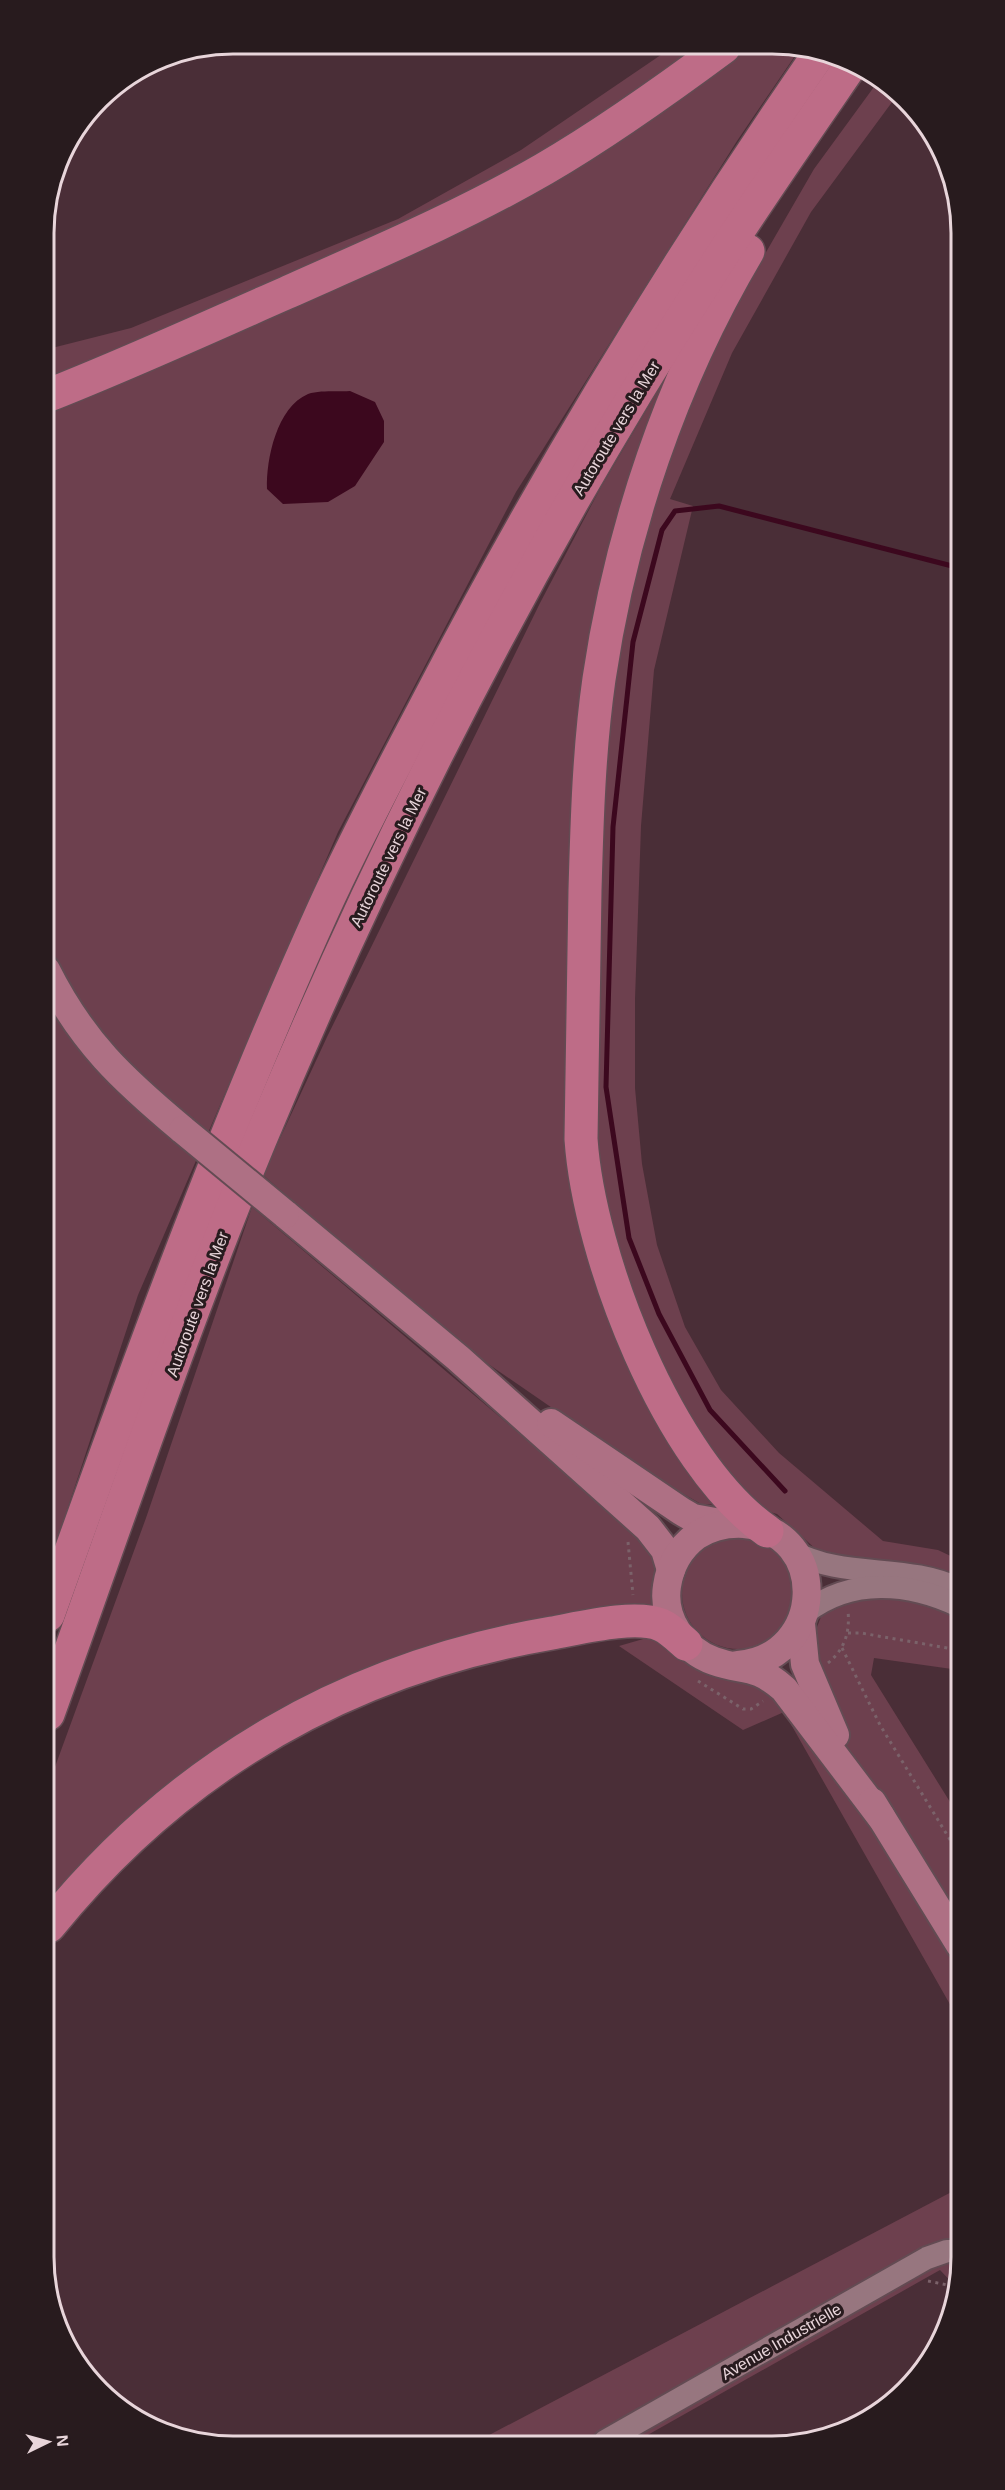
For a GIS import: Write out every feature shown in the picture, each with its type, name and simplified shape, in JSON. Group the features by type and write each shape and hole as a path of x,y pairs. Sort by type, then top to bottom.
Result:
{"highway":[{"path":"54,393 216,324 479,203 544,169 632,113 713,54"},
{"path":"54,1599 207,1185 292,982 370,813 466,629 614,367 701,227 815,60"},
{"name":"Autoroute vers la Mer","path":"54,1697 153,1422 250,1164 294,1059 379,872 458,713 569,509 704,282 847,71"},
{"path":"767,1531 744,1513 720,1485 673,1417 624,1311 597,1233 583,1165 581,1139 588,786 599,678 635,512 652,461 694,357 723,296 807,154 806,132"},
{"path":"54,1920 98,1869 154,1816 256,1742 307,1712 350,1692 448,1657 572,1630 636,1621 650,1622 670,1630 686,1644"}],"main road":[{"path":"54,986 95,1049 146,1100 458,1359 648,1528 664,1551 670,1570"},
{"path":"458,1359 679,1510 693,1518 726,1524 747,1524 767,1531 792,1551 806,1580 802,1654 819,1702 840,1746 881,1817 951,1930"},
{"path":"726,1524 696,1536 681,1551 670,1570 666,1591 669,1614 686,1644 715,1662 738,1665 761,1672 784,1689 881,1817"},
{"path":"738,1665 760,1661 780,1650 803,1618"}],"street":[{"path":"792,1551 826,1566 913,1574 951,1586"},
{"path":"803,1618 823,1601 846,1592 883,1586 912,1588 951,1603"},
{"name":"Avenue Industrielle","path":"614,2436 927,2258 951,2251"}],"path":[{"path":"951,1649 854,1632 848,1633 842,1648 880,1725 951,1841"}],"shaded area":[{"path":"662,54 795,56 737,141 516,492 338,832 138,1295 54,1550 54,347 131,328 398,219 521,150"},
{"path":"874,87 892,102 811,212 732,353 670,499 693,506 654,670 641,826 635,999 635,1088 642,1164 657,1245 685,1327 721,1390 779,1453 883,1541 938,1550 951,1556 951,1669 874,1658 871,1675 951,1804 951,2006 784,1712 743,1730 619,1646 657,1635 774,1689 815,1666 811,1643 822,1614 859,1599 864,1561 819,1552 777,1514 749,1506 701,1504 642,1470 452,1339 263,1175 327,1037 540,603 601,487 693,331 720,332 814,169"},
{"path":"350,391 375,402 384,421 384,442 355,486 328,502 283,504 267,489 267,477 271,449 288,410 308,394"},
{"path":"252,1207 638,1534 655,1553 655,1610 497,1631 356,1672 184,1775 54,1898 54,1770 146,1518"},
{"path":"738,1537 759,1541 778,1553 790,1572 794,1593 790,1614 778,1633 759,1645 738,1649 717,1645 698,1633 686,1614 682,1593 686,1572 698,1553 717,1541"},
{"path":"951,2192 949,2280 940,2270 646,2436 487,2436"}],"waterway":[{"path":"785,1491 710,1410 659,1314 629,1238 606,1087 613,827 633,642 662,530 675,511 719,506 951,566"}]}
